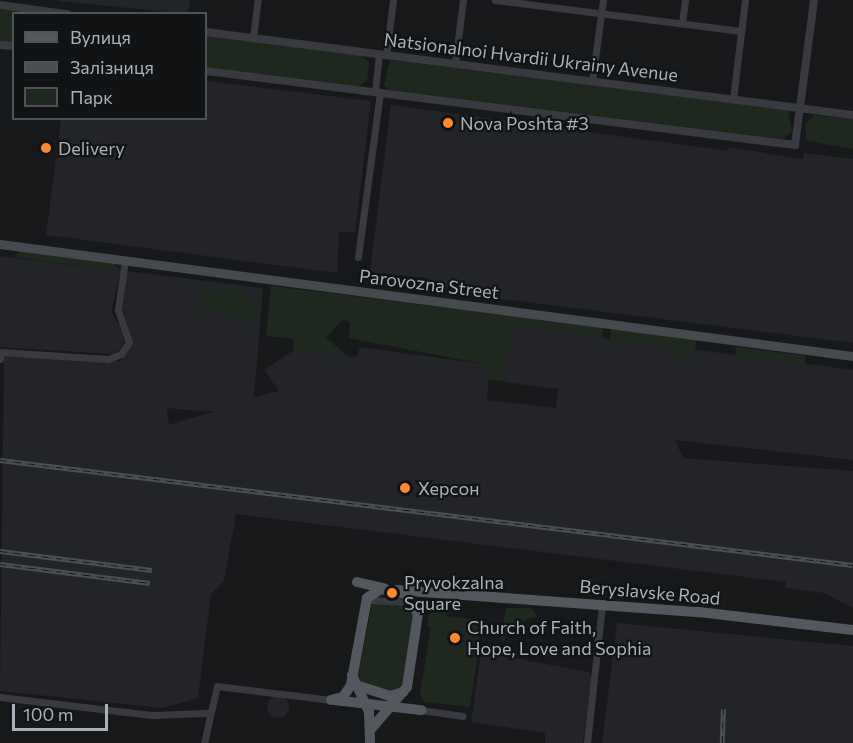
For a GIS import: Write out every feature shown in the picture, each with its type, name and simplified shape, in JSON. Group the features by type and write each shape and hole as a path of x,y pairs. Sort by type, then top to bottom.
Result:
{"main road":[{"name":"Parovozna Street","path":"0,244 853,356"},
{"name":"Beryslavske Road","path":"363,608 357,582 392,589 602,605 853,630"},
{"path":"331,700 347,693 355,683 363,608 371,594 392,589 413,600 418,614"},
{"path":"372,728 386,707 405,689 418,614 429,598 444,593"},
{"path":"355,683 390,696 405,689"},
{"path":"355,683 366,705 372,728 370,743"},
{"path":"405,689 421,710"},
{"path":"331,700 421,710"}],"street":[{"path":"253,38 258,0"},
{"path":"358,257 382,54 393,0"},
{"path":"454,63 462,0"},
{"path":"495,0 741,31"},
{"path":"592,81 603,0"},
{"path":"682,22 685,0"},
{"path":"733,99 745,0"},
{"path":"207,71 795,145 814,0"},
{"path":"0,5 52,12"},
{"name":"Natsionalnoi Hvardii Ukrainy Avenue","path":"207,32 853,115"},
{"path":"0,359 1,352 108,359 121,354 129,342 118,310 126,260"},
{"path":"363,608 384,597 408,602 418,614"},
{"path":"587,743 602,605"},
{"path":"204,743 208,713 217,686 331,700"},
{"path":"0,697 151,715 208,713"},
{"path":"421,710 463,716"}],"shaded area":[{"path":"58,0 190,0 188,12 168,12"},
{"path":"207,81 371,101 355,232 339,232 337,273 46,235 61,120 207,120"},
{"path":"391,105 728,151 729,147 803,159 804,153 853,159 853,343 446,292 447,286 427,284 427,278 370,272"},
{"path":"0,256 121,271 111,312 126,336 122,348 112,354 0,347"},
{"path":"127,271 263,288 254,397 279,391 264,370 294,350 357,357 360,347 490,365 487,400 556,408 558,389 504,382 511,326 853,370 853,460 675,440 683,458 853,471 853,608 824,593 785,588 786,582 236,514 224,581 211,594 198,698 162,708 0,691 4,355 121,361 132,343 123,309","holes":["167,408 215,411 169,425"]},
{"path":"617,623 853,646 853,743 602,743"},
{"path":"481,652 589,672 593,680 583,743 545,743 545,733 471,722"},
{"path":"278,696 286,699 289,707 286,715 278,718 270,715 267,707 270,699"}],"green space":[{"path":"0,9 28,12 12,12 12,42 0,41"},
{"path":"207,35 361,55 369,62 367,81 359,86 207,67"},
{"path":"390,60 788,110 792,131 783,139 389,90 384,85"},
{"path":"814,115 853,119 853,149 807,141 805,124"},
{"path":"20,251 112,262 121,271 13,257"},
{"path":"271,286 604,327 602,338 512,326 504,381 488,380 489,365 349,338 350,322 343,319 326,338 348,356 294,350 293,339 266,336"},
{"path":"238,289 248,294 258,310 257,322 201,310 196,294"},
{"path":"611,328 696,340 695,349 683,363 673,363 675,349 610,340"},
{"path":"736,347 805,356 804,364 735,356"},
{"path":"372,602 407,604 413,613 403,685 396,692 368,689 358,678"},
{"path":"437,608 447,609 446,616 483,620 470,707 425,702 420,694 431,627 427,626 428,616"},
{"path":"506,608 531,608 538,616 510,625 504,642 500,638"}],"railway":[{"path":"0,460 853,565"},
{"path":"0,551 152,570"},
{"path":"0,564 150,583"},
{"path":"722,743 723,709"}],"place":[{"name":"Nova Poshta #3","path":"448,123"},
{"name":"Delivery","path":"46,148"},
{"name":"Херсон","path":"405,488"},
{"name":"Pryvokzalna Square","path":"392,593"},
{"name":"Church of Faith, Hope, Love and Sophia","path":"455,638"}]}
